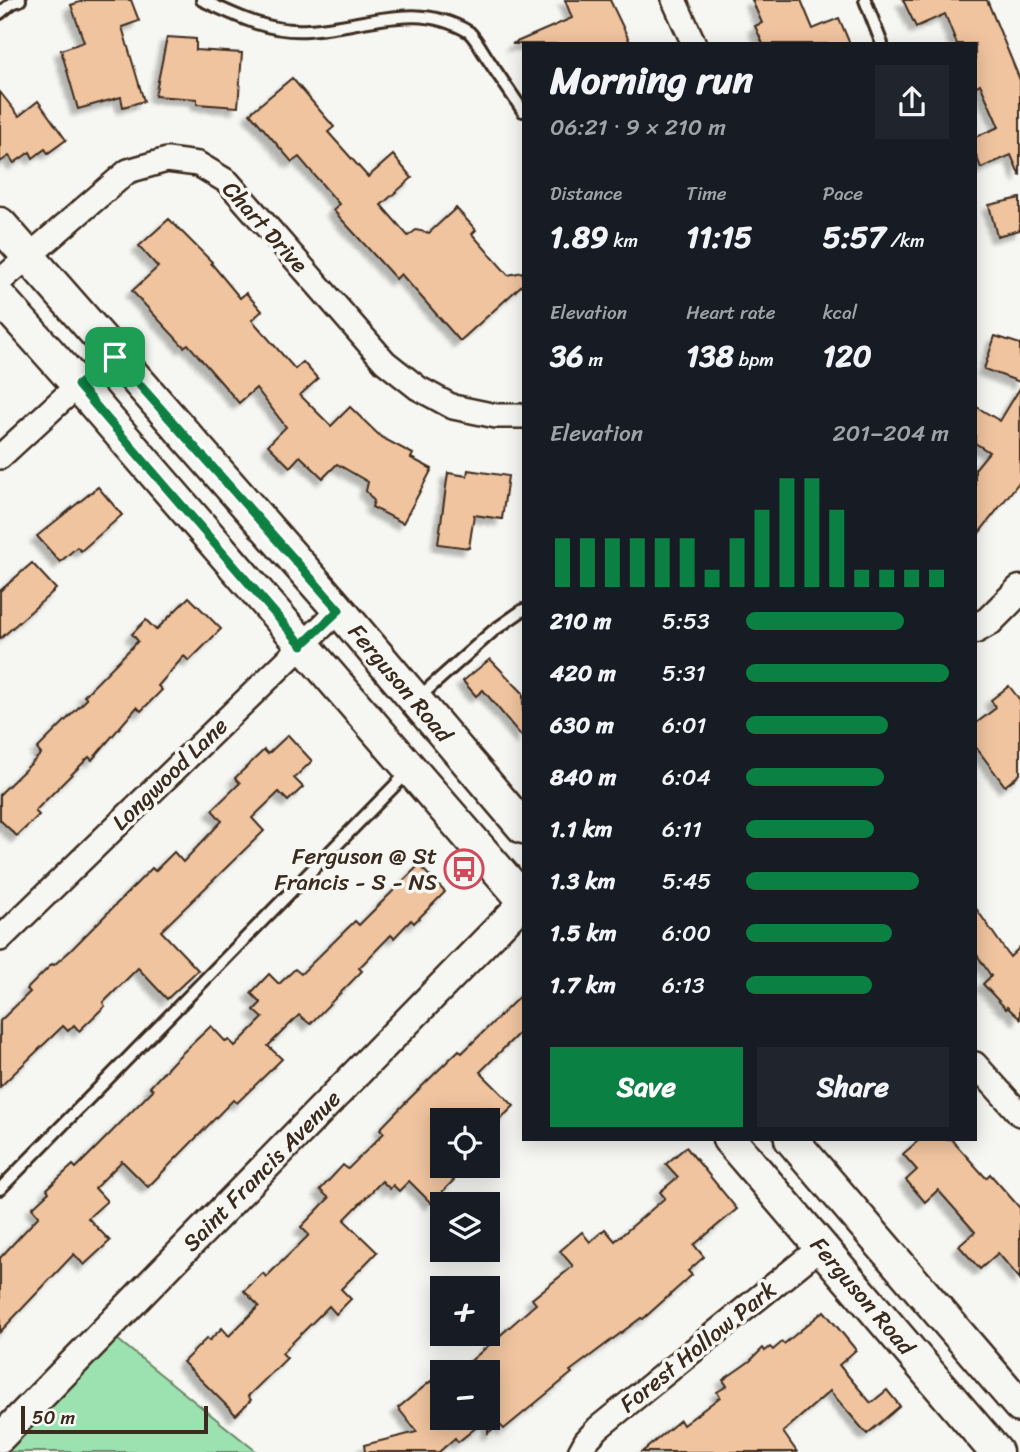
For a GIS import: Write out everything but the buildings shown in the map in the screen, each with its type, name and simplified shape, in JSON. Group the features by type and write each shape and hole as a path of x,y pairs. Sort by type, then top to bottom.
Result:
{"main road":[{"name":"Ferguson Road","path":"0,224 339,610 522,826"},
{"path":"0,298 522,900"},
{"name":"Ferguson Road","path":"731,1141 996,1452"},
{"name":"Ferguson Road","path":"793,1141 1020,1406"}],"street":[{"path":"674,0 693,42"},
{"name":"Chart Drive","path":"0,281 27,255 128,171 167,160 198,164 228,182 386,362 407,380 453,407 496,416 522,416"},
{"path":"0,457 78,385 115,357"},
{"path":"977,628 989,621 1020,590"},
{"name":"Longwood Lane","path":"0,939 339,610"},
{"name":"Saint Francis Avenue","path":"0,1438 522,902"},
{"path":"977,1066 1020,1114"},
{"name":"Forest Hollow Park","path":"580,1452 598,1428 821,1247"}],"lane":[{"path":"0,13 20,0"},
{"path":"202,0 240,18 276,29 308,30 341,25 401,9 427,7 450,17 470,33 522,110"},
{"path":"865,0 881,42"},
{"path":"416,700 493,631 522,611"},
{"path":"0,1189 410,770"}],"green space":[{"path":"112,1335 257,1452 0,1452"}],"place":[{"name":"Ferguson @ St Francis - S - NS","path":"464,869"}],"route":[{"path":"115,357 339,610 302,645 78,385 115,357"}]}
